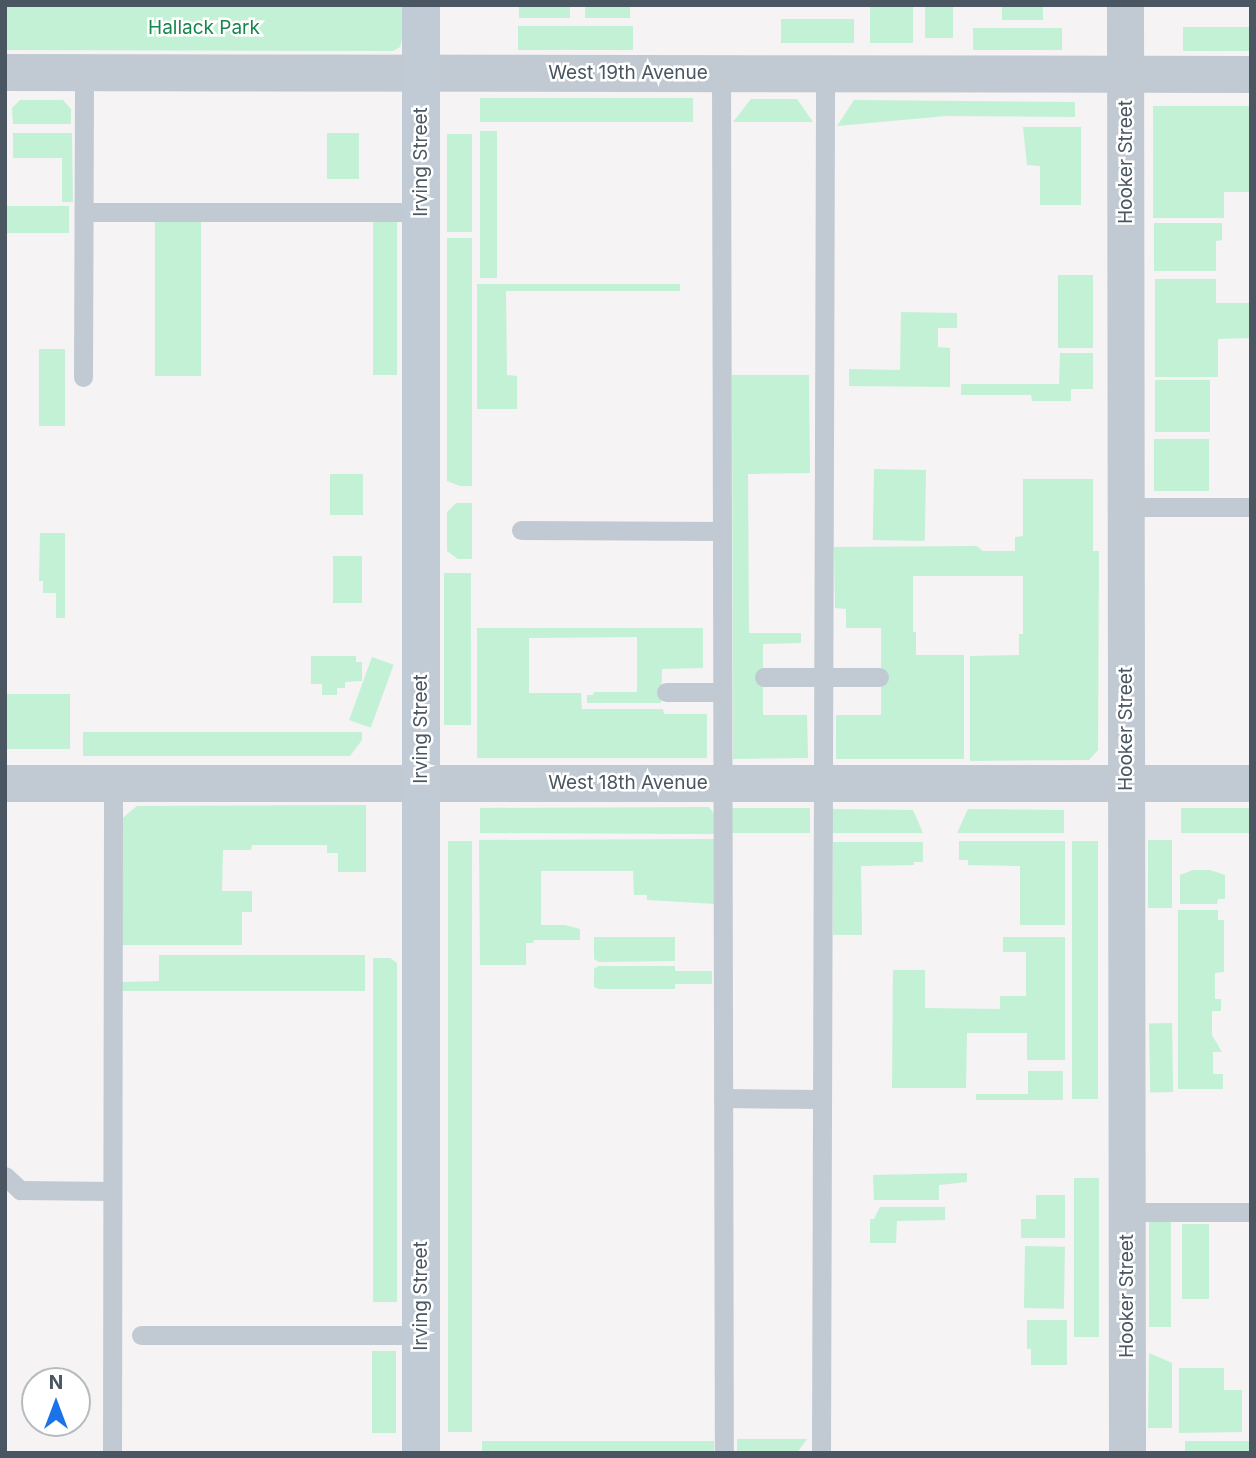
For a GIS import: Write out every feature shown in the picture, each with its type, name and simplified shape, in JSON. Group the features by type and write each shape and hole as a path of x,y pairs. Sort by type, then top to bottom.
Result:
{"street":[{"name":"Irving Street","path":"421,5 421,1453"},
{"name":"Hooker Street","path":"1125,5 1127,1453"},
{"name":"West 19th Avenue","path":"5,72 1251,74"},
{"name":"West 18th Avenue","path":"5,783 1251,783"}],"lane":[{"path":"83,377 84,72"},
{"path":"721,73 724,1453"},
{"path":"821,1453 825,73"},
{"path":"84,212 421,212"},
{"path":"1126,507 1251,507"},
{"path":"522,530 722,531"},
{"path":"764,677 879,677"},
{"path":"666,692 722,692"},
{"path":"112,1453 113,783"},
{"path":"723,1098 822,1099"},
{"path":"5,1176 20,1190 112,1191"},
{"path":"1127,1212 1251,1212"},
{"path":"141,1335 422,1335"}],"green space":[{"name":"Hallack Park","path":"5,5 402,5 402,40 400,47 393,51 5,50"},
{"path":"519,5 570,5 570,18 519,18"},
{"path":"585,5 630,5 630,18 585,18"},
{"path":"870,5 913,5 913,43 870,43"},
{"path":"925,5 953,5 953,38 925,38"},
{"path":"1002,5 1043,5 1043,20 1002,20"},
{"path":"781,19 854,19 854,43 781,43"},
{"path":"518,26 633,26 633,50 518,50"},
{"path":"1183,27 1251,27 1251,51 1183,51"},
{"path":"973,28 1062,28 1062,50 973,50"},
{"path":"480,98 693,98 693,122 480,122"},
{"path":"751,99 797,99 813,122 733,122"},
{"path":"20,100 63,100 71,109 71,124 13,124 12,108"},
{"path":"854,100 1075,102 1075,117 946,116 837,126"},
{"path":"1153,106 1251,106 1251,192 1224,192 1224,218 1153,218"},
{"path":"1023,127 1081,127 1081,205 1040,205 1040,166 1027,165"},
{"path":"480,131 497,131 497,278 480,278"},
{"path":"13,133 72,133 73,202 62,202 62,158 13,158"},
{"path":"327,133 359,133 359,179 327,179"},
{"path":"447,134 472,134 472,232 447,232"},
{"path":"5,206 69,206 69,233 5,233"},
{"path":"373,216 397,216 397,375 373,375"},
{"path":"155,218 201,218 201,376 155,376"},
{"path":"1154,223 1222,223 1222,240 1216,241 1216,271 1154,271"},
{"path":"447,238 472,238 472,486 460,486 447,481"},
{"path":"1058,275 1093,275 1093,348 1058,348"},
{"path":"1155,279 1216,279 1216,303 1251,303 1251,338 1218,339 1218,377 1155,377"},
{"path":"477,284 680,284 680,291 506,291 507,375 517,376 517,409 477,409"},
{"path":"901,312 957,313 957,328 938,328 938,347 950,348 950,387 849,386 849,369 900,370"},
{"path":"39,349 65,349 65,426 39,426"},
{"path":"1060,353 1093,353 1093,389 1071,389 1071,401 1032,401 1031,395 961,395 961,384 1059,384"},
{"path":"732,375 809,375 810,473 748,474 749,633 801,633 801,643 763,644 763,715 807,715 808,758 733,759"},
{"path":"1155,380 1210,380 1210,432 1155,432"},
{"path":"1154,439 1209,439 1209,491 1154,491"},
{"path":"874,469 926,470 925,541 873,540"},
{"path":"330,474 363,474 363,515 330,515"},
{"path":"1023,479 1093,479 1093,551 1099,551 1098,750 1089,760 970,761 970,656 1019,655 1019,634 1023,634 1023,576 913,576 913,632 916,632 916,655 964,655 964,759 836,759 836,715 881,715 881,628 846,628 846,609 835,608 834,547 977,546 983,551 1015,551 1015,537 1023,536"},
{"path":"456,503 472,503 472,559 458,559 447,551 447,512"},
{"path":"40,533 65,533 65,618 56,618 56,593 43,593 43,581 39,581"},
{"path":"333,556 362,556 362,603 333,603"},
{"path":"444,573 471,573 471,725 444,725"},
{"path":"477,628 703,628 703,668 662,669 661,703 587,703 587,695 593,695 594,692 637,692 637,637 529,638 529,693 581,693 582,709 663,709 664,714 707,714 707,758 477,758"},
{"path":"311,656 356,656 356,662 362,662 362,681 345,682 345,688 337,688 337,695 322,695 322,684 311,684"},
{"path":"372,657 394,665 371,728 349,720"},
{"path":"5,694 70,694 70,749 5,749"},
{"path":"83,732 362,732 362,740 350,756 83,756"},
{"path":"366,805 366,872 338,872 338,853 327,853 327,845 252,845 251,850 223,850 222,891 252,891 252,912 242,912 242,945 120,945 119,821 137,806"},
{"path":"709,807 714,814 714,834 480,833 480,808"},
{"path":"732,808 810,808 810,833 732,833"},
{"path":"1181,808 1251,808 1251,833 1181,833"},
{"path":"831,809 913,810 923,833 831,833"},
{"path":"968,809 1064,810 1064,833 957,833"},
{"path":"715,839 715,904 647,900 647,895 634,895 633,871 541,871 541,925 565,925 580,929 580,940 534,940 533,943 526,943 526,965 480,965 479,840"},
{"path":"1148,840 1172,840 1172,908 1148,908"},
{"path":"448,841 472,841 472,1432 448,1432"},
{"path":"959,841 1065,841 1065,925 1020,925 1020,866 968,865 968,860 959,860"},
{"path":"1072,841 1098,841 1098,1099 1072,1099"},
{"path":"833,842 923,842 923,862 914,862 914,865 861,866 862,935 833,935"},
{"path":"1193,870 1210,870 1225,875 1225,899 1218,899 1217,904 1180,904 1180,875"},
{"path":"1178,910 1218,910 1218,920 1224,920 1224,972 1215,973 1215,999 1221,999 1221,1011 1212,1011 1212,1035 1222,1052 1213,1052 1213,1074 1223,1074 1223,1089 1178,1089"},
{"path":"594,937 675,937 675,961 599,962 594,959"},
{"path":"1003,937 1065,937 1065,1060 1027,1060 1027,1033 967,1033 966,1088 892,1088 893,970 925,970 925,1008 1000,1009 1000,996 1026,996 1026,952 1003,952"},
{"path":"159,955 365,955 365,991 122,991 122,982 159,981"},
{"path":"373,958 390,958 397,963 397,1302 373,1302"},
{"path":"598,966 675,966 675,971 712,971 712,984 675,984 675,989 599,989 594,987 594,969"},
{"path":"1149,1023 1172,1023 1173,1092 1150,1092"},
{"path":"1028,1071 1063,1071 1063,1100 976,1100 976,1094 1028,1094"},
{"path":"967,1173 967,1182 939,1185 939,1200 874,1200 873,1175"},
{"path":"1074,1178 1099,1178 1099,1337 1074,1337"},
{"path":"1036,1195 1065,1195 1065,1238 1021,1238 1021,1219 1036,1219"},
{"path":"880,1207 945,1207 945,1220 897,1221 896,1243 870,1243 870,1219 874,1219"},
{"path":"1149,1222 1171,1222 1171,1327 1149,1327"},
{"path":"1182,1224 1209,1224 1209,1299 1182,1299"},
{"path":"1025,1246 1065,1247 1064,1309 1024,1308"},
{"path":"1027,1320 1067,1320 1067,1365 1031,1365 1031,1349 1027,1349"},
{"path":"372,1351 396,1351 396,1433 372,1433"},
{"path":"1149,1353 1172,1363 1172,1428 1148,1428"},
{"path":"1179,1368 1224,1368 1224,1390 1242,1390 1242,1432 1179,1433"},
{"path":"737,1439 807,1439 797,1453 737,1453"},
{"path":"482,1441 714,1441 714,1453 482,1453"},
{"path":"1185,1441 1251,1441 1251,1453 1185,1453"}]}
